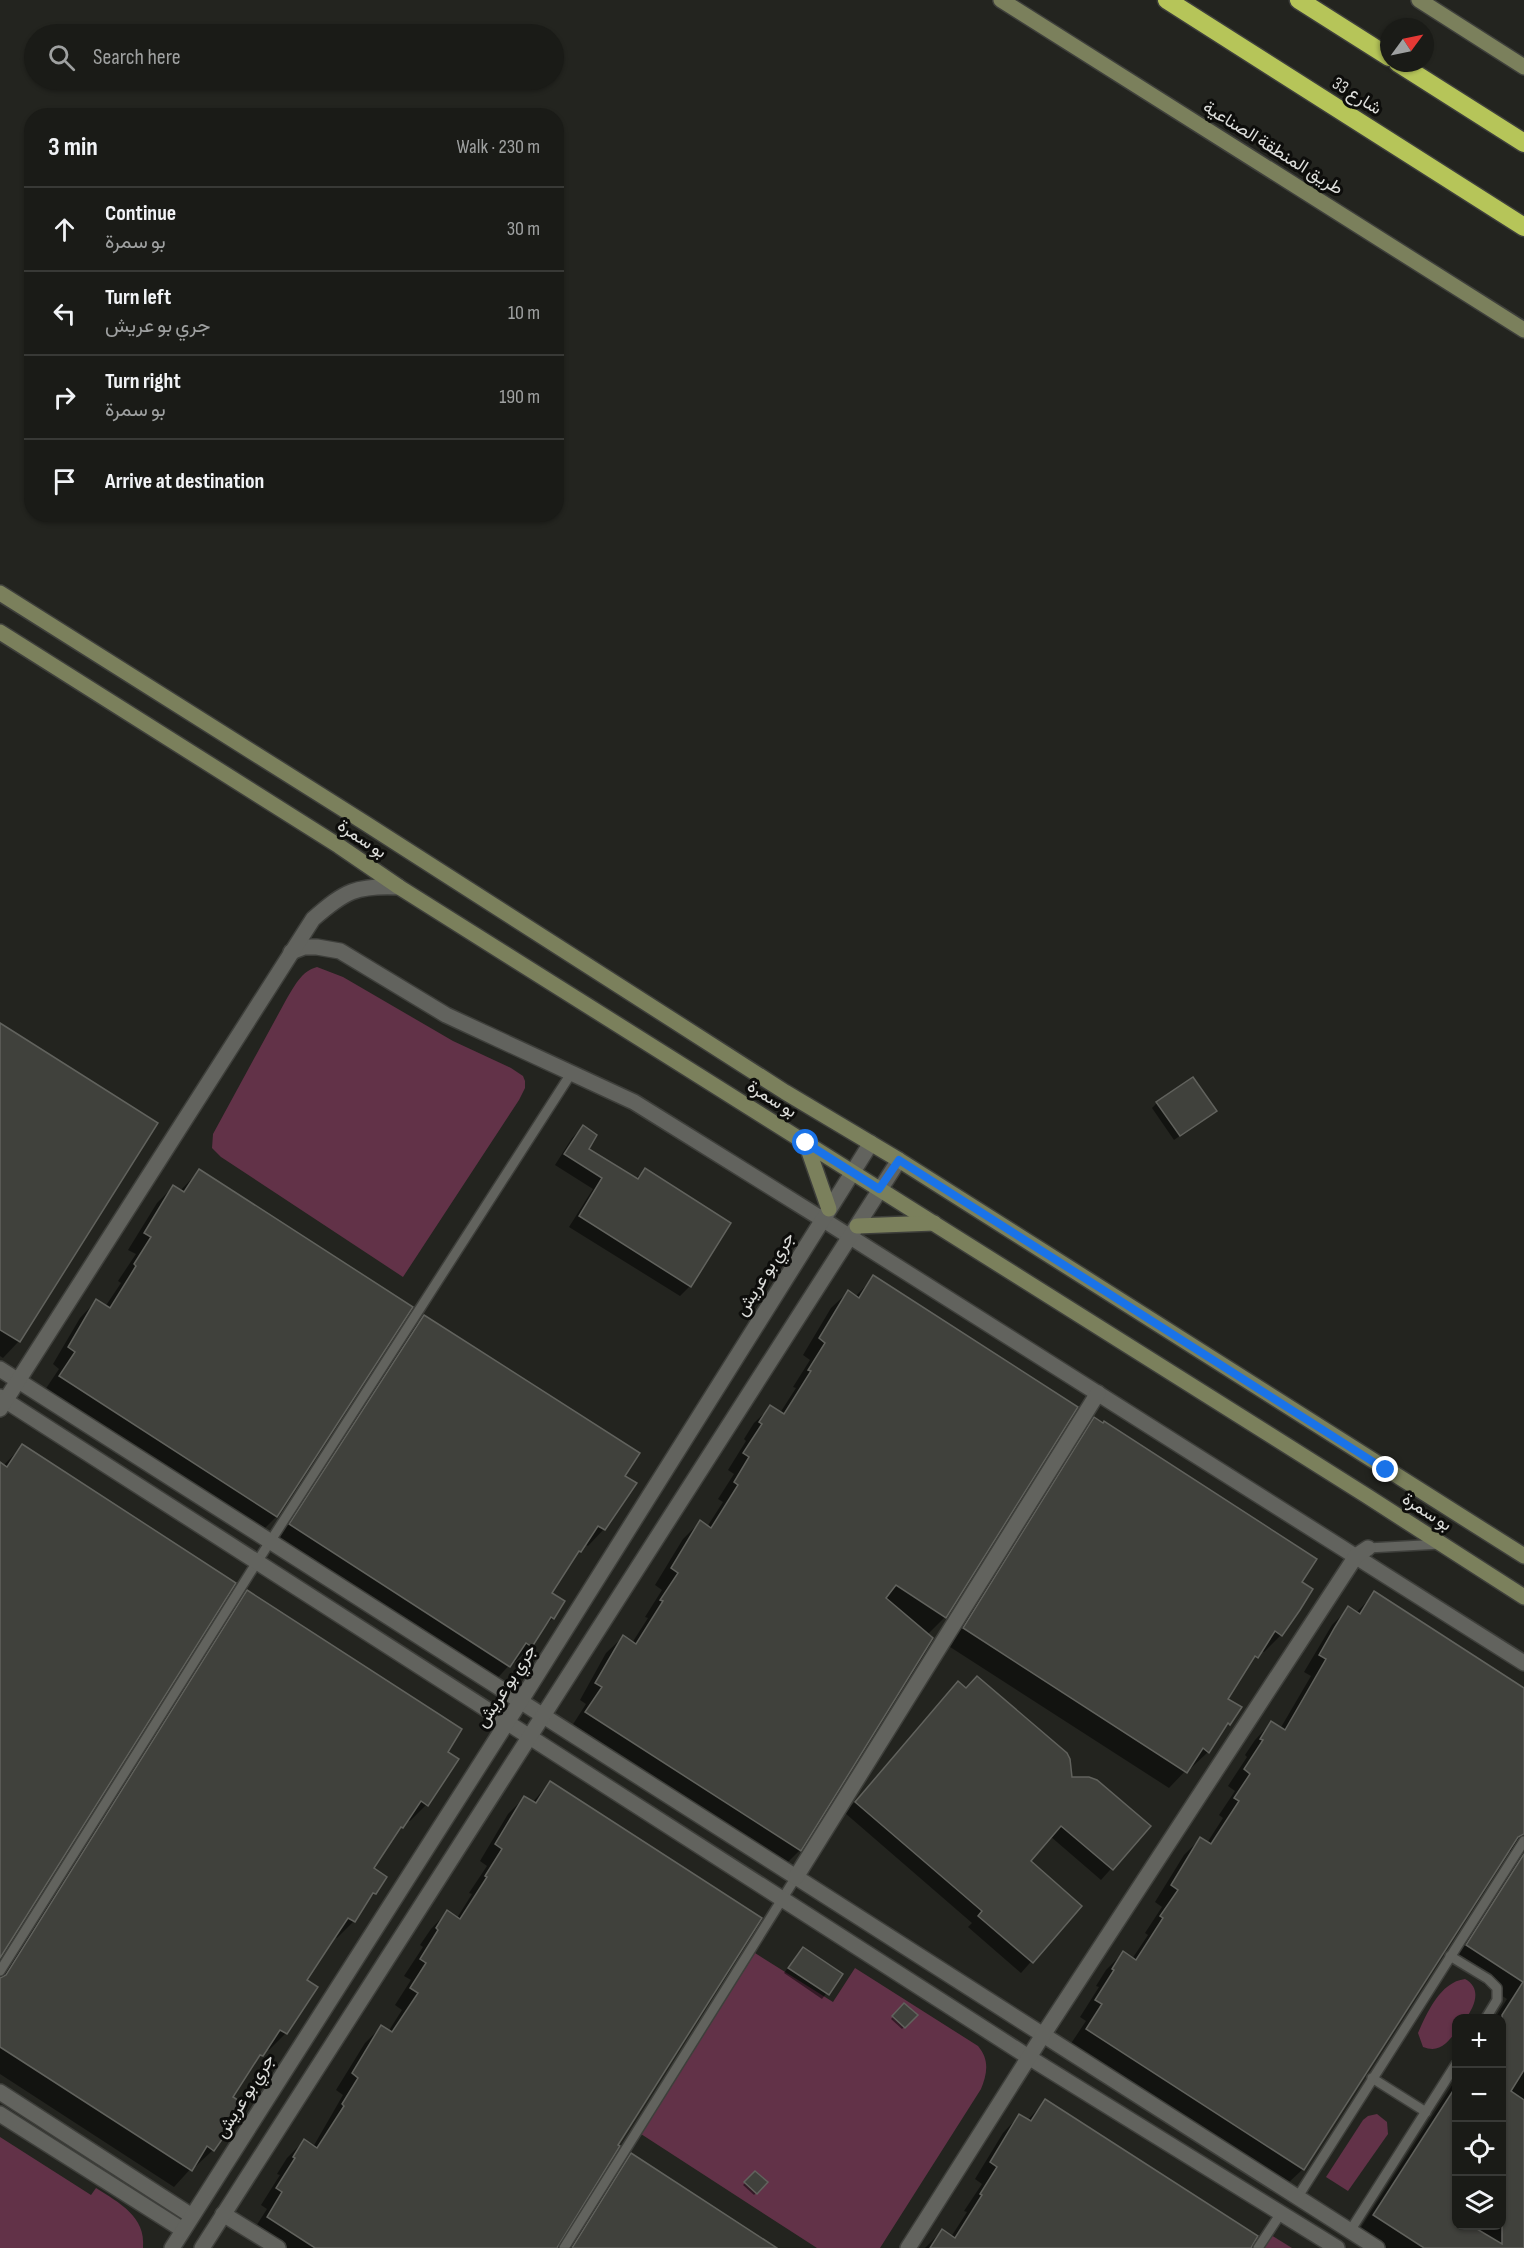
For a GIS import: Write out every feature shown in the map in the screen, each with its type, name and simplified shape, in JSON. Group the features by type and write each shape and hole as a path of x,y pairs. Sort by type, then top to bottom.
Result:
{"highway":[{"name":"شارع 33","path":"1167,0 1524,227"},
{"path":"1299,0 1380,51"},
{"path":"1412,72 1524,143"}],"street":[{"name":"طريق المنطقة الصناعية","path":"1001,0 1524,330"},
{"path":"1419,0 1524,67"},
{"name":"بو سمرة","path":"0,593 785,1092 899,1160 1524,1556"},
{"name":"بو سمرة","path":"0,632 339,846 399,887 1368,1496 1524,1597"},
{"path":"399,887 374,886 356,889 336,899 313,919 18,1381 2,1402 507,1721 1030,2058 1337,2248"},
{"path":"291,952 304,947 316,946 340,951 446,1015 634,1102 853,1231 1098,1393 1362,1552 1524,1663"},
{"path":"806,1143 826,1214"},
{"name":"جري بو عريش","path":"172,2248 520,1702 871,1143"},
{"path":"202,2248 899,1160"},
{"path":"853,1231 934,1223"},
{"path":"0,1369 1377,2248"},
{"path":"795,1877 1098,1393"},
{"path":"908,2248 1043,2035 1362,1552"},
{"path":"0,2092 192,2216"},
{"path":"0,2114 183,2230"},
{"path":"224,2214 278,2248"}],"lane":[{"path":"0,1971 270,1541 572,1072"},
{"path":"1362,1552 1441,1544"},
{"path":"1297,2198 1524,1841"},
{"path":"564,2248 795,1877"},
{"path":"1450,1956 1488,1979 1497,1988 1497,2000 1489,2014"},
{"path":"1350,2231 1454,2068"},
{"path":"1372,2078 1426,2112"},
{"path":"1258,2248 1281,2213"}],"shaded area":[{"path":"317,967 343,977 453,1041 511,1068 523,1076 525,1081 525,1088 519,1100 403,1277 221,1157 212,1148 213,1134 286,1000 302,976"},
{"path":"755,1953 833,2002 855,1968 978,2046 982,2051 986,2062 986,2072 981,2089 880,2248 817,2248 641,2134"},
{"path":"1465,1979 1474,1987 1474,2003 1469,2013 1452,2014 1452,2036 1445,2044 1434,2049 1423,2047 1418,2033 1430,2008 1442,1992 1456,1981"},
{"path":"1377,2114 1387,2122 1388,2134 1348,2191 1326,2177 1363,2120"},
{"path":"0,2137 91,2195 96,2188 122,2205 136,2219 140,2227 143,2248 0,2248"},
{"path":"1271,2235 1292,2248 1263,2248"}],"building":[{"path":"0,1023 158,1123 20,1342 0,1330"},
{"path":"1193,1077 1217,1111 1180,1136 1156,1102"},
{"path":"583,1125 597,1135 589,1149 638,1179 645,1168 731,1223 691,1287 579,1216 602,1178 564,1154"},
{"path":"199,1169 413,1307 277,1517 59,1376 75,1352 68,1347 96,1299 110,1308 136,1266 134,1264 151,1237 144,1233 173,1185 184,1192"},
{"path":"873,1275 1078,1407 946,1618 896,1585 886,1598 933,1638 801,1851 585,1712 602,1687 595,1683 623,1635 636,1644 663,1601 660,1600 678,1573 671,1568 700,1520 711,1528 738,1485 734,1482 749,1457 743,1453 762,1424 759,1422 770,1405 784,1414 811,1371 808,1370 825,1343 819,1338 848,1290 859,1298"},
{"path":"424,1315 640,1453 625,1476 637,1483 605,1530 598,1526 581,1552 579,1551 552,1593 565,1601 554,1619 551,1617 532,1647 526,1643 510,1667 289,1524"},
{"path":"1094,1417 1103,1423 1104,1421 1317,1559 1302,1582 1313,1589 1300,1610 1282,1636 1275,1631 1258,1658 1255,1656 1228,1699 1242,1707 1230,1725 1228,1723 1209,1753 1203,1748 1187,1773 963,1628"},
{"path":"22,1444 236,1583 0,1958 0,1462 7,1467"},
{"path":"247,1590 462,1729 448,1752 459,1759 428,1806 421,1801 374,1868 387,1877 376,1894 373,1893 355,1922 348,1918 332,1942 307,1980 318,1987 287,2034 280,2030 263,2056 260,2055 233,2097 246,2105 214,2151 207,2146 192,2171 0,2047 0,1978 6,1975"},
{"path":"1374,1591 1524,1688 1524,1834 1518,1837 1304,2170 1086,2029 1102,2004 1095,2000 1123,1951 1136,1960 1163,1918 1160,1916 1178,1890 1171,1885 1200,1837 1211,1844 1239,1801 1234,1798 1250,1774 1244,1769 1263,1740 1260,1739 1271,1721 1285,1730 1326,1659 1319,1655 1348,1606 1360,1614"},
{"path":"977,1676 1067,1753 1072,1777 1089,1777 1097,1780 1151,1826 1113,1870 1061,1826 1031,1861 1082,1906 1033,1963 978,1916 982,1911 855,1802 958,1681 966,1688"},
{"path":"550,1781 762,1918 618,2145 620,2146 557,2248 315,2248 267,2217 282,2192 276,2188 304,2139 317,2148 344,2106 342,2104 358,2078 352,2073 381,2025 392,2032 418,1993 410,1988 426,1963 420,1959 447,1910 460,1919 502,1849 495,1844 524,1796 536,1803"},
{"path":"1524,1854 1524,2070 1511,2091 1524,2100 1524,2248 1424,2248 1373,2215 1452,2092 1452,2230 1479,2230 1502,2244 1502,2230 1506,2230 1506,2014 1503,2014 1523,1982 1466,1945"},
{"path":"803,1947 843,1974 829,1995 788,1968"},
{"path":"904,2003 918,2015 905,2028 892,2016"},
{"path":"1045,2099 1258,2236 1251,2248 930,2248 942,2229 955,2238 997,2167 990,2162 1019,2114 1031,2121"},
{"path":"631,2153 777,2248 572,2248"},
{"path":"755,2171 768,2182 757,2194 744,2182"}],"route":[{"path":"806,1143 879,1189 899,1160 1386,1470"}]}
